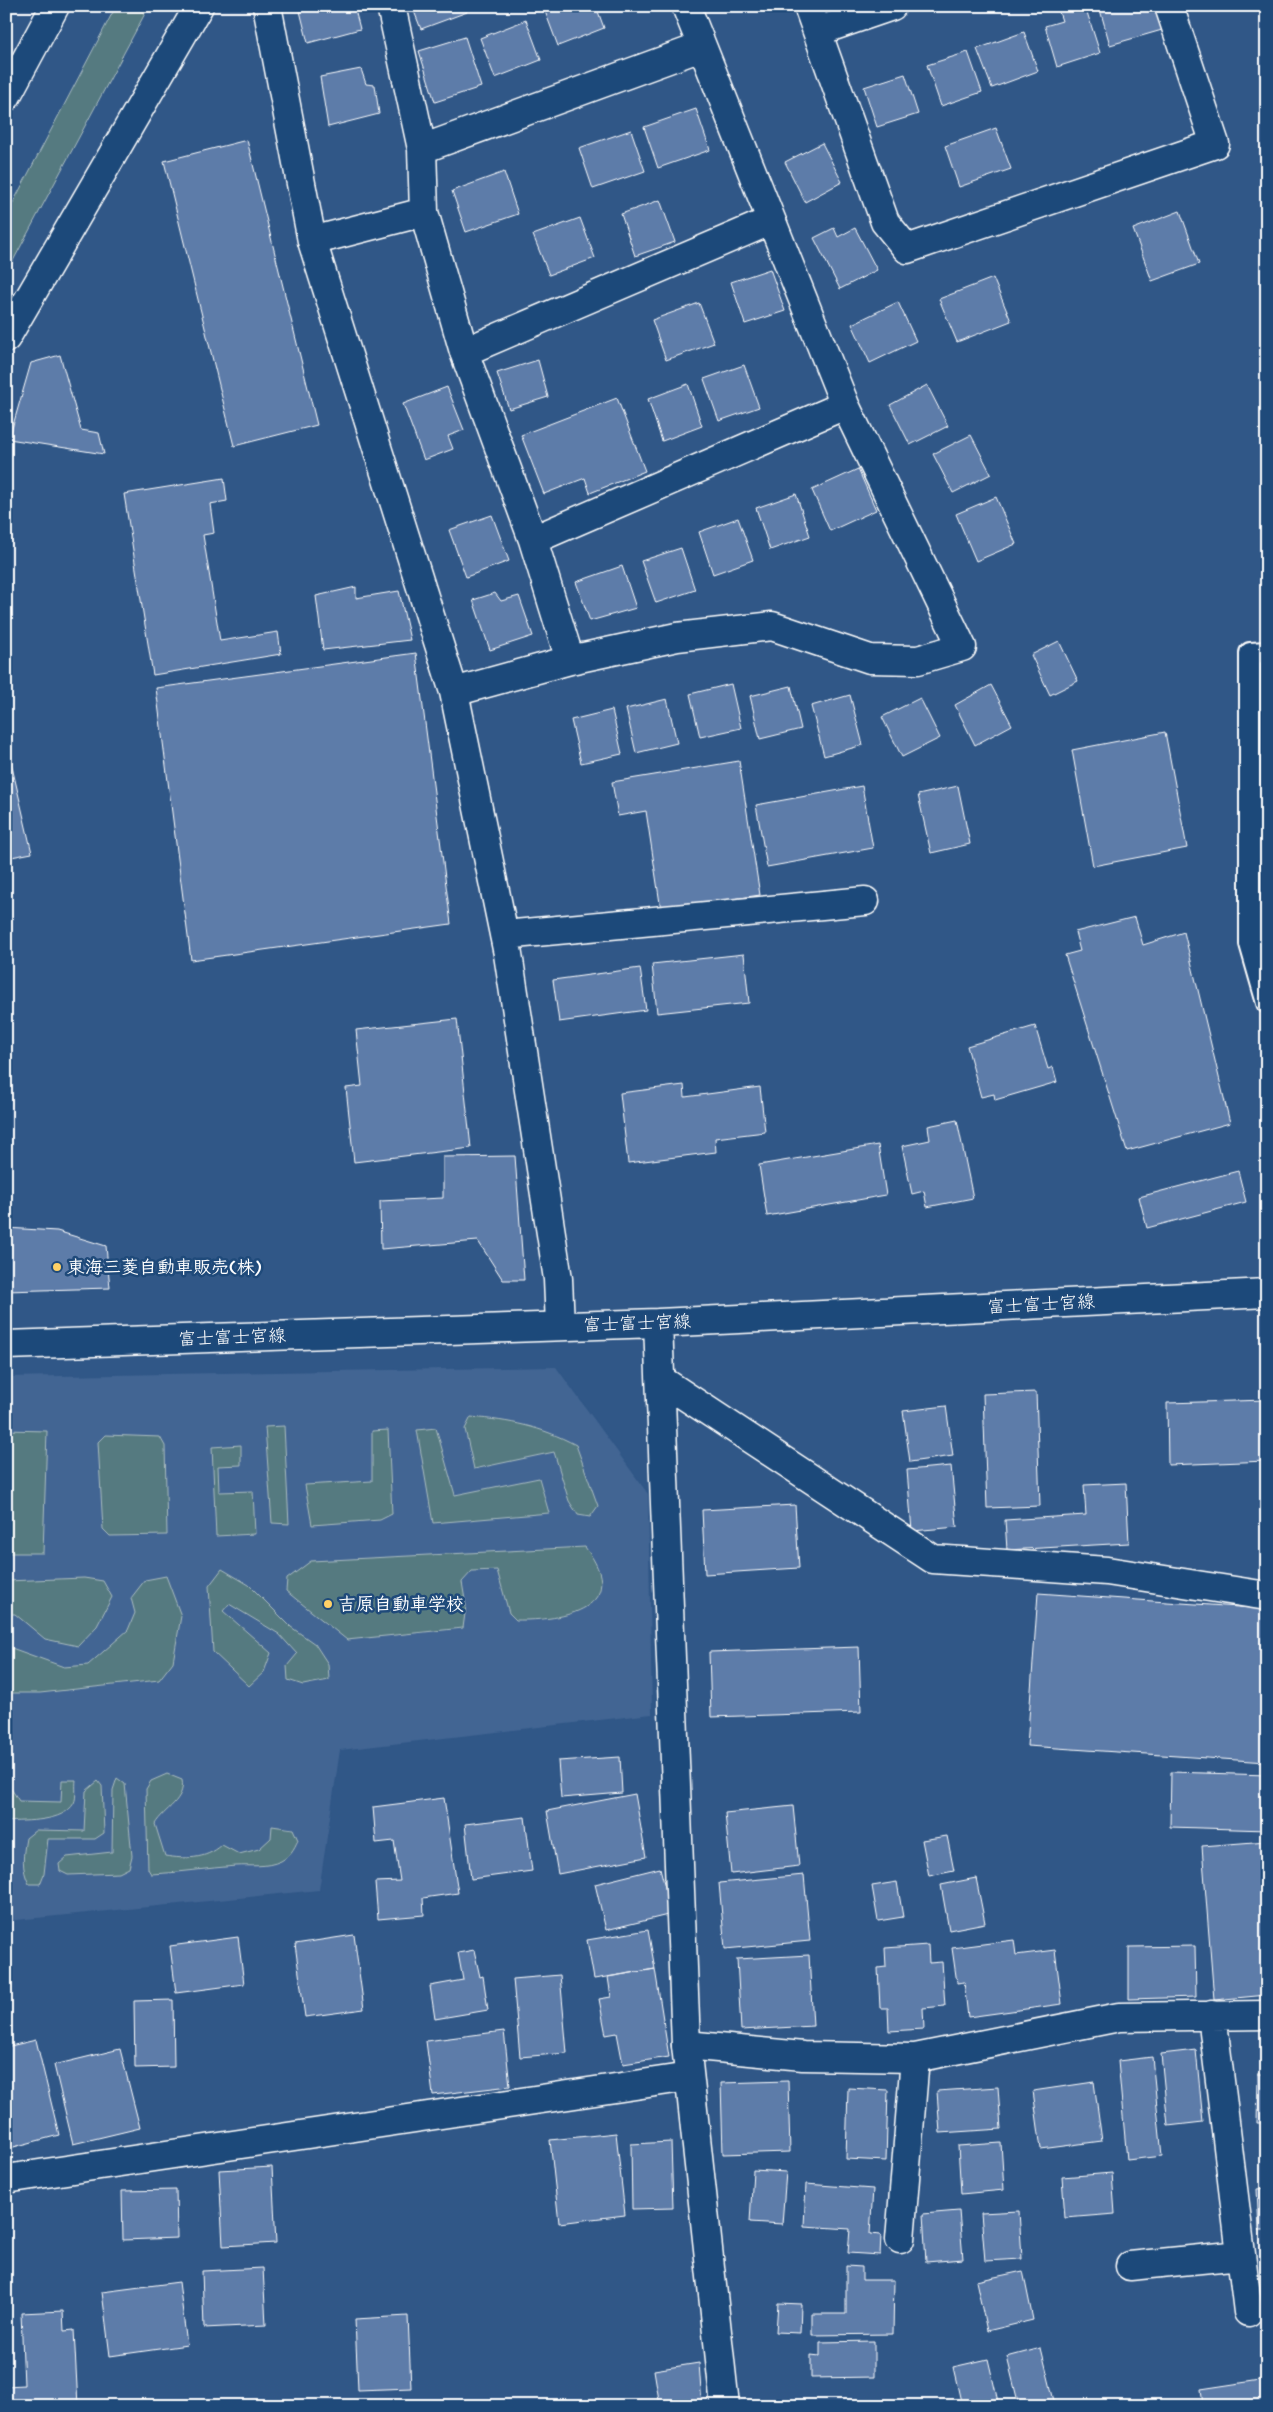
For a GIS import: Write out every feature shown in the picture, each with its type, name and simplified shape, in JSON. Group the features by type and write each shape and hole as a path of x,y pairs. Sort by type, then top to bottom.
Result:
{"main road":[{"path":"6,97 55,6"},
{"path":"6,338 198,6"},
{"path":"267,6 312,241 454,692 504,935 558,1279 560,1325"},
{"path":"391,6 422,149 424,212 464,352 533,540 570,660"},
{"path":"454,692 570,660 677,637 772,626 870,659 918,660 962,646 845,405 770,221 686,6"},
{"path":"808,6 819,31 885,222 907,250 1214,144 1169,6"},
{"path":"819,31 892,6"},
{"path":"422,149 702,47"},
{"path":"312,241 424,212"},
{"path":"464,352 770,221"},
{"path":"533,540 845,405"},
{"path":"504,935 866,901"},
{"name":"富士富士宮線","path":"6,1345 658,1323 1267,1293"},
{"path":"658,1323 686,2045 725,2406"},
{"path":"661,1380 933,1559 1107,1571 1267,1596"},
{"path":"1212,2015 1248,2312"},
{"path":"686,2045 803,2056 915,2058 1119,2017 1267,2015"},
{"path":"900,2239 915,2058"},
{"path":"6,2178 689,2077"},
{"path":"1130,2266 1241,2255"}],"lane":[{"path":"1267,652 1250,653 1250,944 1267,1003"}],"shaded area":[{"name":"吉原自動車学校","path":"556,1367 648,1494 652,1714 340,1750 319,1890 6,1921 6,1377"}],"green space":[{"path":"116,6 149,6 6,274 6,216"},
{"path":"471,1417 525,1425 550,1433 576,1445 598,1506 590,1517 578,1515 569,1501 554,1452 474,1469 465,1429"},
{"path":"284,1426 289,1524 272,1523 265,1427"},
{"path":"436,1428 455,1495 539,1478 549,1513 433,1523 417,1430"},
{"path":"6,1430 47,1431 43,1553 6,1553"},
{"path":"388,1430 392,1514 380,1520 312,1525 305,1485 372,1481 372,1431"},
{"path":"105,1435 160,1437 165,1446 167,1535 110,1536 103,1529 98,1442"},
{"path":"241,1445 241,1465 218,1466 219,1492 253,1491 255,1534 216,1536 212,1447"},
{"path":"585,1547 597,1568 601,1584 596,1597 586,1607 554,1618 516,1620 509,1613 497,1570 472,1571 462,1582 466,1606 463,1628 347,1640 286,1591 287,1579 311,1561"},
{"path":"222,1569 249,1585 291,1627 315,1644 328,1664 329,1680 303,1685 288,1680 287,1666 297,1654 279,1634 229,1604 223,1611 271,1653 264,1672 249,1686 213,1652 209,1586"},
{"path":"166,1576 181,1616 173,1662 159,1680 40,1693 6,1693 6,1646 64,1667 88,1665 128,1630 135,1613 131,1598 145,1580"},
{"path":"84,1578 103,1581 112,1597 97,1626 78,1646 45,1639 15,1614 6,1614 6,1581"},
{"path":"167,1774 182,1780 182,1787 178,1799 155,1824 165,1856 180,1858 202,1856 222,1845 239,1854 259,1849 271,1838 272,1826 293,1829 298,1840 289,1855 281,1861 270,1865 236,1866 151,1874 148,1869 146,1789 151,1781"},
{"path":"117,1778 125,1784 132,1856 129,1868 119,1873 68,1875 60,1871 59,1864 67,1857 112,1852 113,1790"},
{"path":"62,1780 76,1780 75,1801 69,1809 53,1817 6,1822 6,1787 12,1790 19,1801 61,1802"},
{"path":"98,1781 102,1786 104,1833 95,1839 48,1839 44,1874 40,1884 29,1884 23,1861 26,1838 36,1830 84,1831 86,1791"}],"building":[{"path":"354,6 360,29 308,43 299,7"},
{"path":"412,6 465,6 467,12 421,29"},
{"path":"543,6 596,6 604,28 558,46"},
{"path":"1057,6 1085,6 1100,53 1057,67 1045,26 1062,21"},
{"path":"1099,6 1154,6 1162,30 1110,45"},
{"path":"526,20 541,60 495,78 480,38"},
{"path":"1024,32 1038,71 992,88 977,49"},
{"path":"465,37 481,87 435,102 419,51"},
{"path":"968,52 982,92 941,106 927,65"},
{"path":"361,69 366,84 375,85 379,114 328,127 320,77"},
{"path":"905,74 918,114 877,127 864,87"},
{"path":"696,109 710,150 658,168 644,127"},
{"path":"996,128 1011,169 959,187 945,146"},
{"path":"631,130 645,171 593,189 579,148"},
{"path":"247,140 317,425 234,446 164,161"},
{"path":"822,143 842,182 805,202 785,162"},
{"path":"504,172 518,214 466,232 452,191"},
{"path":"660,200 675,242 635,256 621,214"},
{"path":"1180,211 1199,264 1152,281 1133,229"},
{"path":"580,218 595,258 549,275 533,235"},
{"path":"834,228 838,237 855,228 877,270 840,289 814,238"},
{"path":"770,269 785,311 745,324 731,282"},
{"path":"993,278 1011,321 957,342 939,299"},
{"path":"898,302 916,341 870,363 852,324"},
{"path":"699,303 714,343 666,360 652,320"},
{"path":"60,355 81,430 99,433 104,454 9,439 31,363"},
{"path":"538,360 548,397 509,409 497,373"},
{"path":"744,365 759,407 719,421 704,379"},
{"path":"688,384 702,426 662,441 648,399"},
{"path":"927,385 948,426 910,445 890,405"},
{"path":"447,387 464,430 448,436 453,449 424,460 403,404"},
{"path":"617,398 645,471 590,493 585,478 544,494 521,435"},
{"path":"971,435 991,474 953,493 933,454"},
{"path":"858,469 876,510 830,531 812,490"},
{"path":"224,478 227,501 210,504 214,533 203,535 220,641 278,632 281,654 153,675 124,494"},
{"path":"796,494 810,536 770,550 756,508"},
{"path":"996,497 1016,544 976,561 956,514"},
{"path":"492,515 509,561 466,577 449,530"},
{"path":"738,518 753,560 713,574 699,532"},
{"path":"681,548 695,590 656,603 641,561"},
{"path":"622,566 636,608 590,621 576,582"},
{"path":"356,587 356,598 399,591 410,640 323,650 316,596"},
{"path":"495,593 501,601 519,596 533,636 490,650 473,600"},
{"path":"1059,641 1078,681 1050,695 1031,655"},
{"path":"416,653 451,924 191,960 156,688"},
{"path":"731,684 741,728 700,737 690,694"},
{"path":"991,685 1012,725 975,745 955,705"},
{"path":"791,686 801,729 760,739 750,696"},
{"path":"850,695 863,745 824,756 811,706"},
{"path":"920,698 940,738 902,757 882,717"},
{"path":"667,699 677,743 636,753 626,709"},
{"path":"612,710 622,754 581,763 571,720"},
{"path":"1165,732 1187,848 1093,866 1072,750"},
{"path":"6,741 32,853 6,858"},
{"path":"739,761 760,895 661,910 646,811 618,816 612,782"},
{"path":"862,786 873,848 767,867 756,805"},
{"path":"958,786 970,844 931,853 918,795"},
{"path":"1135,917 1143,945 1184,932 1230,1123 1127,1151 1065,955 1080,951 1075,932"},
{"path":"744,954 749,1003 657,1013 652,964"},
{"path":"640,968 646,1010 559,1022 553,980"},
{"path":"457,1019 471,1148 354,1162 346,1088 362,1086 356,1030"},
{"path":"1035,1026 1048,1069 1053,1067 1057,1082 995,1100 994,1094 981,1097 967,1046"},
{"path":"684,1085 685,1097 760,1087 765,1132 715,1138 716,1152 628,1163 620,1093"},
{"path":"957,1120 973,1198 927,1207 924,1191 912,1194 902,1146 930,1140 928,1126"},
{"path":"878,1145 886,1195 767,1216 759,1165"},
{"path":"515,1156 524,1280 503,1280 478,1241 381,1249 380,1201 443,1198 443,1157"},
{"path":"1238,1171 1246,1202 1147,1228 1139,1197"},
{"name":"東海三菱自動車販売(株)","path":"6,1228 57,1231 106,1246 110,1288 6,1291"},
{"path":"1036,1392 1040,1506 987,1508 983,1394"},
{"path":"1267,1400 1267,1461 1168,1465 1167,1403"},
{"path":"946,1406 953,1456 910,1462 903,1411"},
{"path":"951,1466 957,1527 912,1531 907,1470"},
{"path":"1126,1483 1129,1543 1007,1550 1005,1520 1086,1515 1084,1485"},
{"path":"795,1505 799,1568 705,1574 702,1510"},
{"path":"1038,1593 1267,1609 1267,1762 1027,1746"},
{"path":"859,1647 861,1712 711,1717 709,1652"},
{"path":"620,1757 622,1793 561,1798 558,1761"},
{"path":"1171,1772 1267,1775 1267,1830 1170,1827"},
{"path":"635,1794 646,1857 558,1874 547,1811"},
{"path":"444,1798 458,1893 423,1898 424,1915 378,1919 375,1882 400,1881 394,1841 376,1843 373,1807"},
{"path":"793,1806 799,1866 731,1874 725,1813"},
{"path":"525,1817 532,1871 471,1879 465,1824"},
{"path":"947,1836 954,1871 929,1876 922,1840"},
{"path":"1267,1841 1267,1995 1214,2000 1202,1846"},
{"path":"660,1868 672,1914 606,1930 595,1884"},
{"path":"804,1875 810,1941 725,1949 719,1883"},
{"path":"976,1878 985,1923 949,1930 941,1885"},
{"path":"897,1882 903,1917 878,1921 872,1886"},
{"path":"648,1930 655,1969 594,1979 587,1940"},
{"path":"354,1935 364,2009 305,2017 295,1944"},
{"path":"238,1937 244,1984 176,1993 170,1946"},
{"path":"1014,1940 1016,1955 1055,1950 1062,2004 968,2017 964,1982 957,1983 952,1948"},
{"path":"928,1945 929,1963 942,1962 945,2006 923,2008 924,2029 889,2031 888,2008 880,2008 878,1968 886,1967 885,1948"},
{"path":"1195,1946 1196,1997 1129,1999 1129,1947"},
{"path":"474,1950 480,1977 483,1976 488,2010 435,2019 430,1986 463,1980 458,1953"},
{"path":"809,1955 813,2026 741,2030 737,1959"},
{"path":"655,1969 669,2057 623,2064 617,2033 606,2035 599,1999 611,1997 608,1977"},
{"path":"560,1975 567,2053 520,2057 513,1979"},
{"path":"173,2000 174,2067 135,2068 134,2001"},
{"path":"504,2031 510,2086 433,2095 426,2041"},
{"path":"36,2040 59,2135 6,2149 6,2047"},
{"path":"120,2049 140,2128 73,2144 54,2065"},
{"path":"1196,2050 1203,2122 1168,2126 1161,2054"},
{"path":"1152,2057 1162,2156 1127,2160 1118,2061"},
{"path":"1258,2074 1267,2074 1267,2123 1257,2123"},
{"path":"788,2081 790,2152 723,2154 721,2083"},
{"path":"1094,2082 1102,2141 1041,2149 1033,2091"},
{"path":"998,2087 1001,2129 940,2133 937,2091"},
{"path":"848,2088 888,2090 886,2161 846,2159"},
{"path":"616,2133 625,2215 559,2223 550,2140"},
{"path":"671,2142 673,2208 632,2209 631,2144"},
{"path":"1001,2143 1004,2190 961,2194 958,2146"},
{"path":"272,2167 276,2243 223,2246 219,2170"},
{"path":"753,2170 786,2172 782,2224 750,2222"},
{"path":"1112,2173 1115,2214 1065,2218 1062,2177"},
{"path":"806,2184 873,2189 870,2234 881,2235 880,2255 848,2253 850,2229 804,2226"},
{"path":"1267,2188 1267,2230 1259,2230 1257,2189"},
{"path":"176,2190 177,2238 123,2240 122,2191"},
{"path":"959,2211 963,2259 926,2262 923,2214"},
{"path":"1019,2211 1022,2259 985,2261 981,2213"},
{"path":"846,2266 862,2267 862,2280 894,2280 893,2334 812,2335 812,2314 846,2314"},
{"path":"263,2268 266,2325 204,2328 202,2271"},
{"path":"1023,2271 1033,2320 987,2331 976,2281"},
{"path":"179,2282 187,2345 110,2356 102,2292"},
{"path":"778,2303 801,2304 800,2333 776,2332"},
{"path":"63,2311 64,2331 74,2330 78,2406 6,2406 6,2386 24,2385 21,2313"},
{"path":"408,2316 411,2388 358,2390 355,2319"},
{"path":"874,2341 874,2377 811,2378 811,2355 820,2356 820,2342"},
{"path":"1041,2348 1054,2401 1034,2406 1019,2406 1007,2357"},
{"path":"988,2359 999,2406 962,2406 953,2367"},
{"path":"699,2363 702,2406 660,2406 654,2370"},
{"path":"1267,2379 1267,2406 1203,2406 1201,2389"}],"place":[{"name":"東海三菱自動車販売(株)","path":"57,1267"},
{"name":"吉原自動車学校","path":"328,1604"}]}
